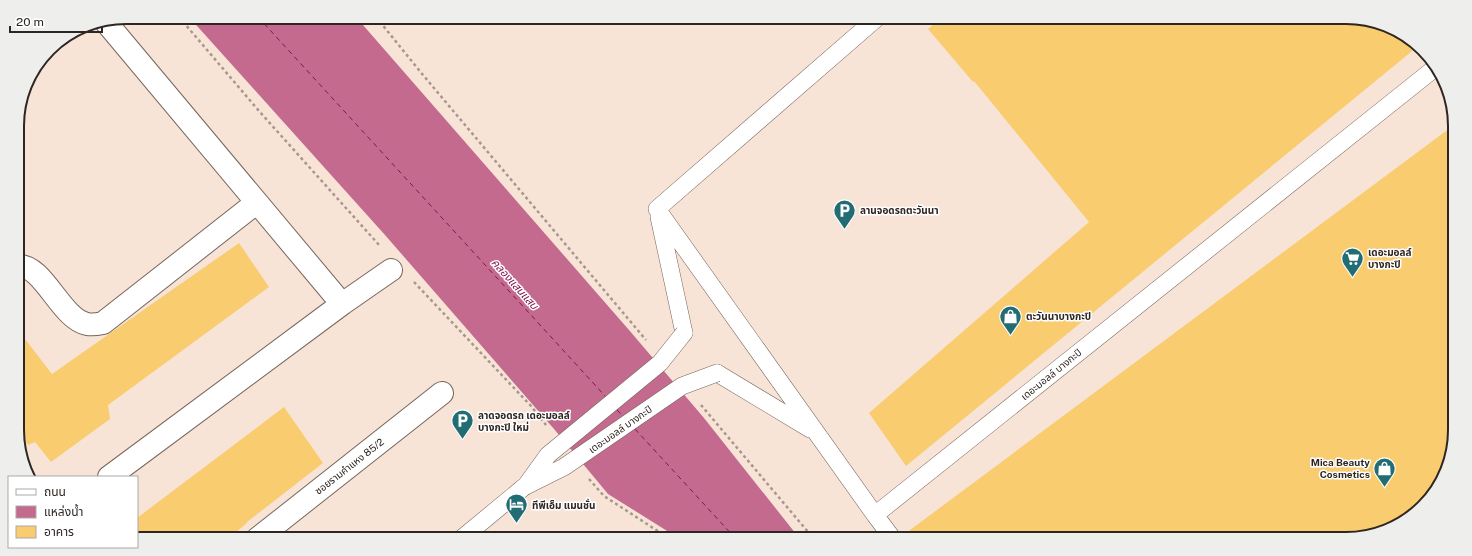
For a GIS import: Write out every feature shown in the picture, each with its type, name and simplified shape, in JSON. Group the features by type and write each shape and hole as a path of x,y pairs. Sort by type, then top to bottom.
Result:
{"street":[{"path":"108,26 342,304"},
{"path":"24,266 34,271 75,319 88,324 103,323 256,203"},
{"path":"110,476 342,304 391,270"},
{"name":"ซอยรามคำแหง 85/2","path":"266,532 442,393"}],"lane":[{"path":"870,24 657,209 888,532"},
{"name":"เดอะมอลล์ บางกะปิ","path":"875,515 1431,71"},
{"name":"เดอะมอลล์ บางกะปิ","path":"524,487 548,455 660,363 684,333 657,209"},
{"name":"เดอะมอลล์ บางกะปิ","path":"469,532 524,487 564,467 682,386 717,373 816,432"}],"path":[{"path":"185,24 259,111 382,248"},
{"path":"382,24 423,76 650,344"},
{"path":"414,282 530,406 547,427"},
{"path":"701,405 808,532"},
{"path":"585,473 604,496 659,532"}],"water":[{"name":"คลองแสนแสบ","path":"195,24 362,24 704,418 794,532 669,532 608,494 554,429 385,235"}],"building":[{"name":"ตะวันนาบางกะปิ","path":"934,24 1346,24 1379,29 1403,41 1414,50 906,466 869,413 1089,222 974,81 973,82 928,29"},
{"name":"เดอะมอลล์ บางกะปิ","path":"1448,129 1447,444 1443,463 1434,481 1427,492 1408,511 1373,529 1353,532 907,532"},
{"path":"239,243 269,287 108,405 110,419 51,462 35,442 28,445 24,440 24,338 52,374"},
{"path":"284,407 323,463 236,532 138,532 138,517"}],"ferry route":[{"path":"264,24 606,397"},
{"path":"617,410 623,416"},
{"path":"635,429 730,532"}],"place":[{"name":"ลานจอดรถตะวันนา","path":"844,230"},
{"name":"เดอะมอลล์ บางกะปิ","path":"1352,278"},
{"name":"ตะวันนาบางกะปิ","path":"1010,336"},
{"name":"ลาดจอดรถ เดอะมอลล์ บางกะปิ ใหม่","path":"463,440"},
{"name":"Mica Beauty Cosmetics","path":"1385,488"},
{"name":"ทีพีเอ็ม แมนชั่น","path":"516,524"}]}
